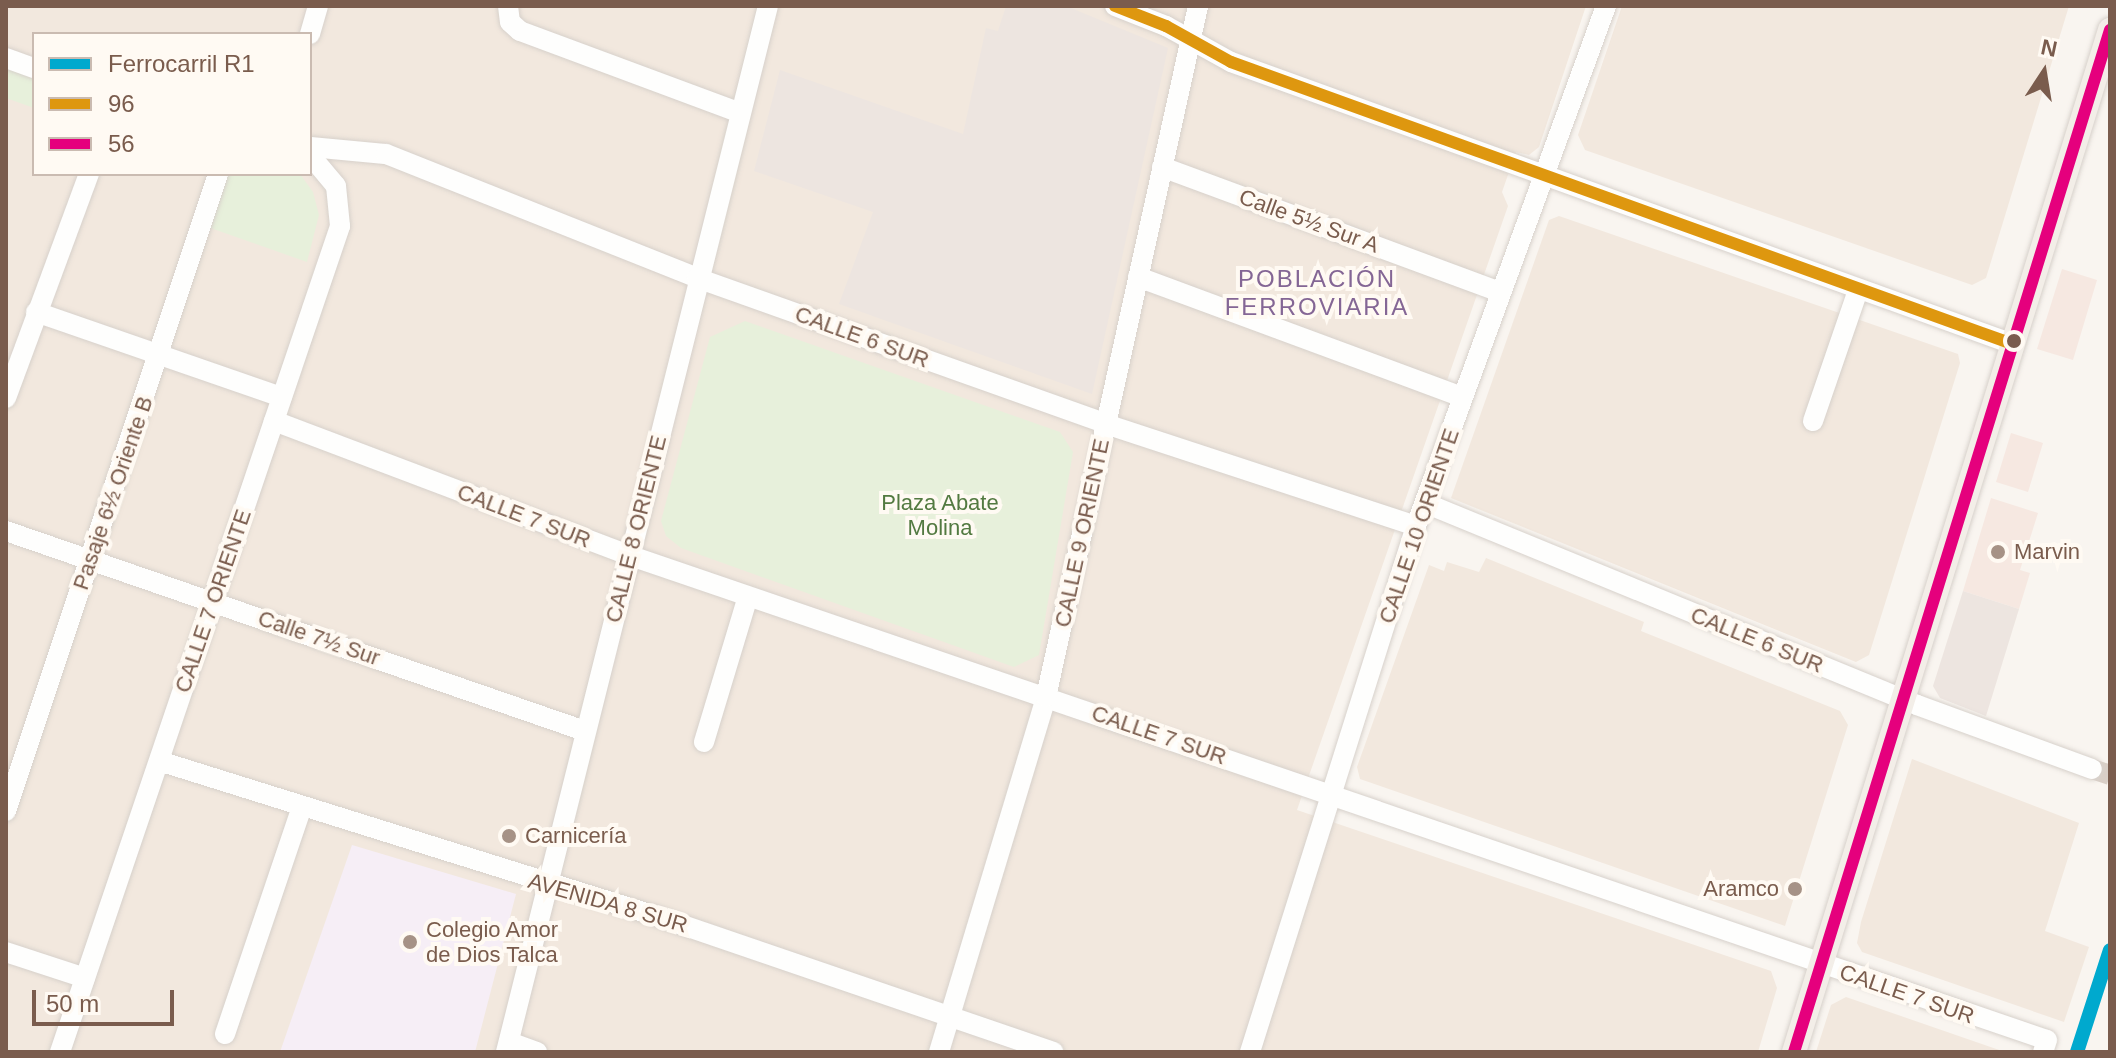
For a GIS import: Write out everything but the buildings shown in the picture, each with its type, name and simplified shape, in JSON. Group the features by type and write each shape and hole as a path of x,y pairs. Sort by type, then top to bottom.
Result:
{"main road":[{"path":"1794,1052 1823,966 2010,343 2110,30"}],"street":[{"path":"311,32 318,6"},
{"path":"508,6 510,22 520,31 740,113"},
{"name":"CALLE 8 ORIENTE","path":"507,1047 631,556 697,278 768,6"},
{"path":"1115,6 1166,26 1192,43 1543,179 2010,343"},
{"name":"CALLE 9 ORIENTE","path":"939,1052 1046,697 1198,6"},
{"name":"CALLE 10 ORIENTE","path":"1250,1052 1416,526 1606,6"},
{"path":"6,58 32,67"},
{"name":"CALLE 6 SUR","path":"312,147 386,154 697,278 1106,424 1416,526"},
{"name":"CALLE 7 ORIENTE","path":"60,1052 342,215 336,186 312,157"},
{"name":"Calle 5½ Sur A","path":"1162,167 1500,292"},
{"path":"6,398 88,176"},
{"name":"Pasaje 6½ Oriente B","path":"6,811 89,557 160,356 217,176"},
{"path":"1138,277 1463,397"},
{"path":"1813,421 1858,290"},
{"path":"36,312 282,397"},
{"name":"CALLE 7 SUR","path":"274,421 631,556 1330,793 2045,1046"},
{"name":"CALLE 6 SUR","path":"1425,503 1902,699 2092,769"},
{"name":"Calle 7½ Sur","path":"6,531 89,557 585,731"},
{"path":"704,742 748,596"},
{"name":"AVENIDA 8 SUR","path":"159,761 301,809 659,917 1054,1052"},
{"path":"225,1034 301,809"},
{"path":"6,952 85,978"},
{"path":"507,1047 537,1052"}],"shaded area":[{"path":"6,6 1586,6 1539,147 1529,155 1516,152 1502,192 1508,206 1297,810 1771,971 1777,988 1758,1052 6,1052"},
{"path":"1006,6 1066,6 1168,48 1092,394 839,304 873,212 754,171 780,70 963,134 986,28 998,31"},
{"path":"1622,6 2069,6 1986,278 1972,285 1585,150 1578,135"},
{"path":"1559,216 1958,354 1960,363 1869,655 1856,662 1451,498 1549,220"},
{"path":"2062,269 2097,280 2073,360 2037,349"},
{"path":"2011,433 2043,443 2028,492 1996,482"},
{"path":"1991,498 2038,513 2020,570 2030,573 2019,609 1963,591"},
{"path":"1486,558 1644,622 1641,631 1840,711 1848,725 1785,926 1360,779 1357,767 1429,565 1444,571 1447,562 1479,572"},
{"path":"1963,591 2019,609 1986,716 1940,698 1933,686"},
{"path":"1912,759 2079,823 2045,931 2089,947 2064,1022 1862,952 1857,943 1861,922"},
{"name":"Colegio Amor de Dios Talca","path":"352,845 516,894 475,1052 280,1052"},
{"path":"1846,997 2005,1052 1816,1052 1831,1005"}],"green space":[{"path":"6,68 32,78 32,107 6,98"},
{"path":"219,176 301,176 313,192 319,215 307,262 202,225"},
{"name":"Plaza Abate Molina","path":"745,321 1060,432 1073,452 1039,655 1014,667 681,548 666,536 661,521 710,337"}],"tunnel":[{"path":"2092,769 2110,775"}],"rail line":[{"name":"R1","path":"2077,1052 2110,950"}],"transit line":[{"name":"96","path":"1115,6 1166,26 1231,62 2010,343"},
{"name":"56","path":"1794,1052 2110,30"}],"place":[{"name":"Marvin","path":"1998,552"},
{"name":"Carnicería","path":"509,836"},
{"name":"Aramco","path":"1795,889"},
{"name":"Colegio Amor de Dios Talca","path":"410,942"}],"district":[{"name":"POBLACIÓN FERROVIARIA","path":"1317,293"}]}
